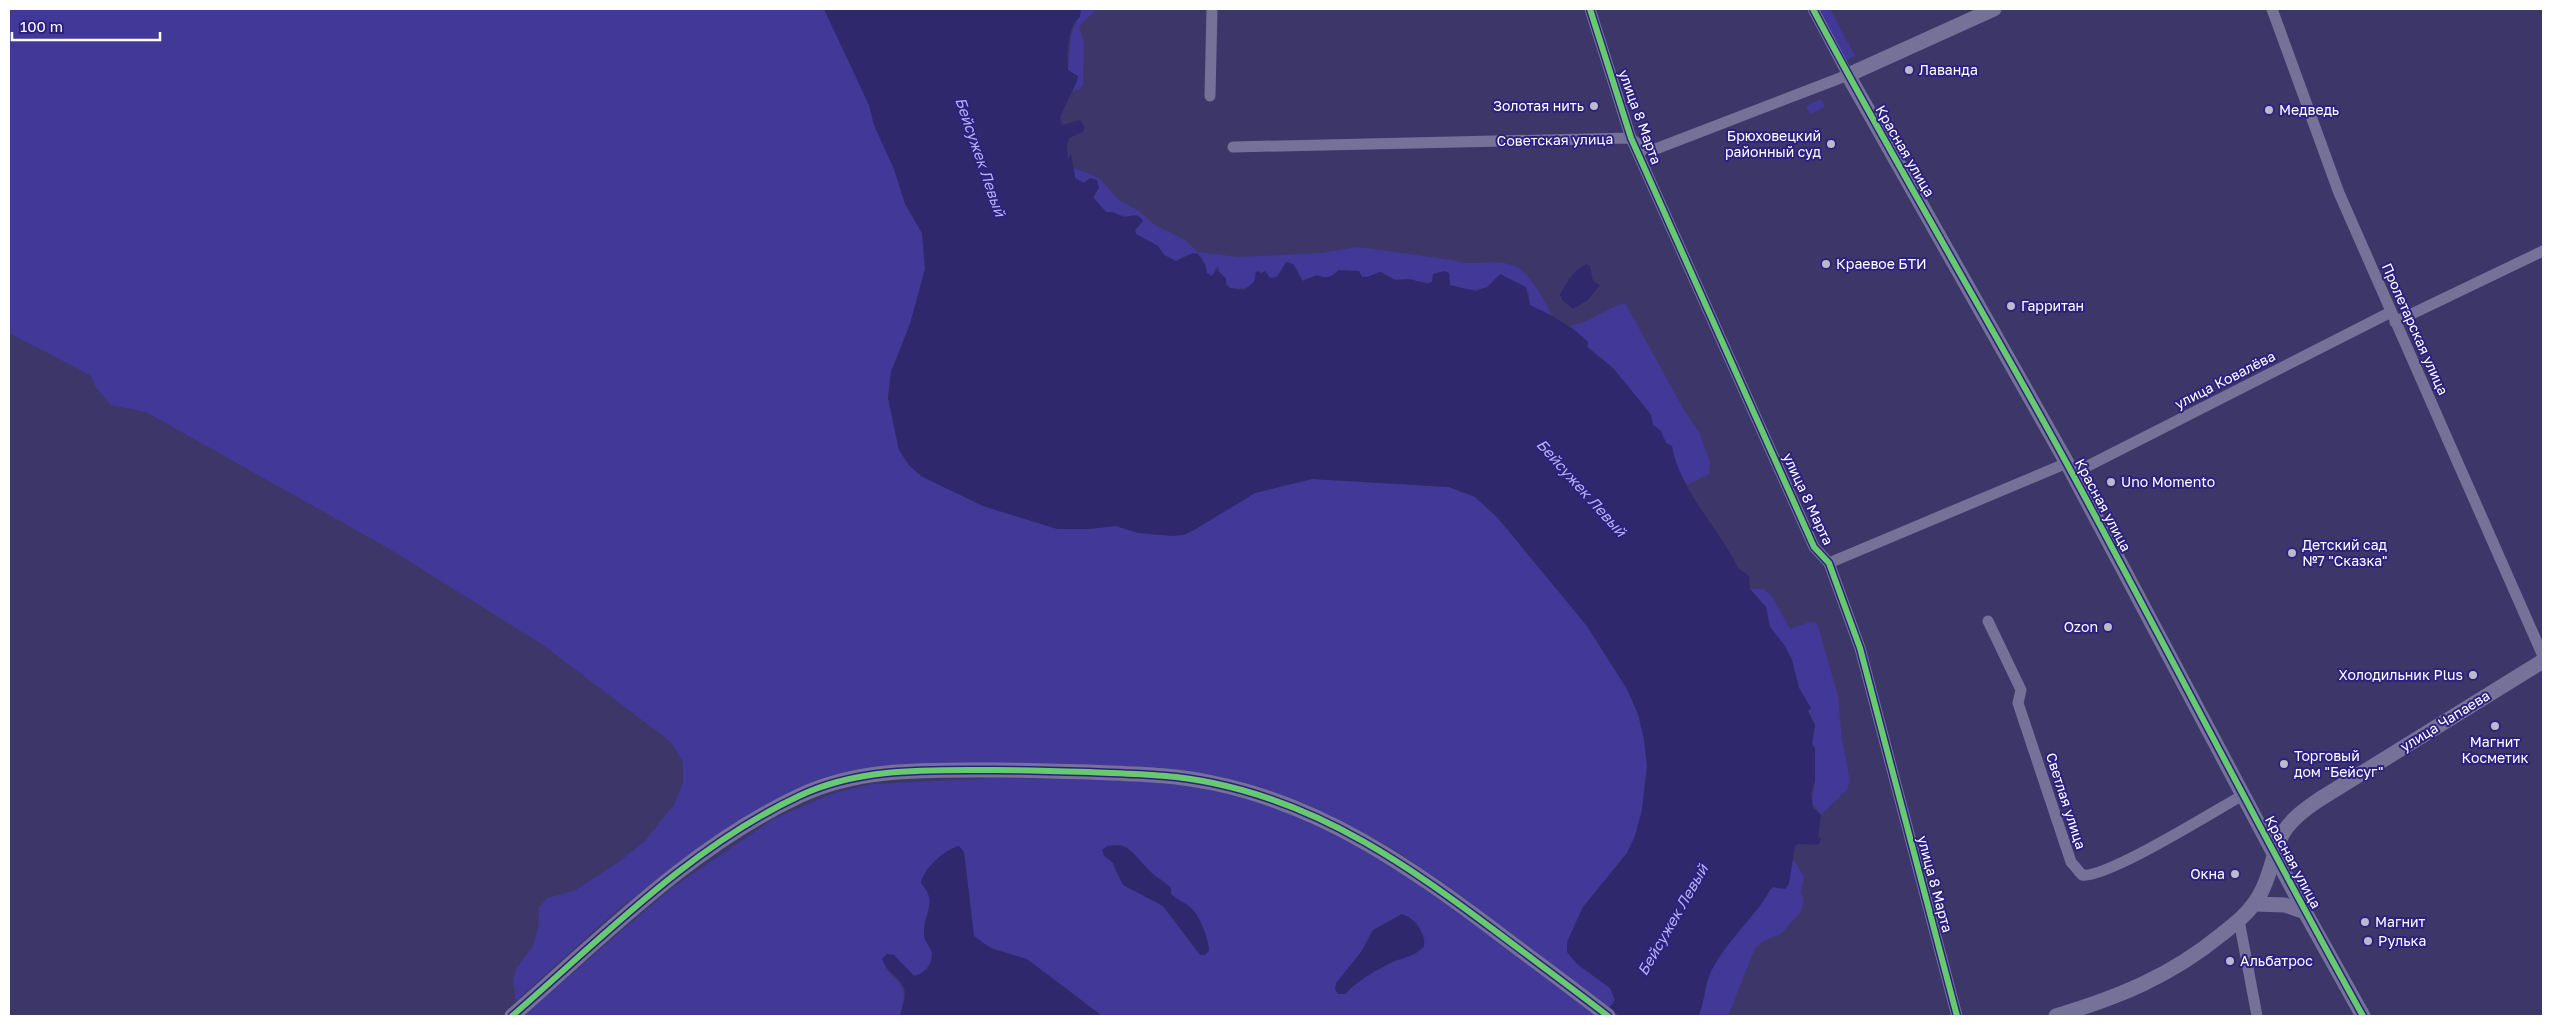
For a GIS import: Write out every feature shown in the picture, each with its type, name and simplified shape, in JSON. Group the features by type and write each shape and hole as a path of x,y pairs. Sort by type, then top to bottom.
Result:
{"street":[{"path":"1210,96 1212,9"},
{"name":"улица 8 Марта","path":"1590,9 1631,138 1814,547 1829,563 1860,648 1957,1016"},
{"name":"Красная улица","path":"1814,9 1848,75 2069,469 2305,912 2363,1016"},
{"name":"Советская улица","path":"1233,147 1631,138 1643,150 1653,150 1848,75 1994,9"},
{"name":"Пролетарская улица","path":"2272,9 2328,163 2393,317 2543,656"},
{"name":"улица Ковалёва","path":"1829,563 2069,469 2393,317 2543,251"},
{"name":"Светлая улица","path":"1988,621 2021,690 2018,702 2021,712 2071,862 2082,875 2088,876 2098,873 2122,862 2242,794"},
{"name":"улица Чапаева","path":"2056,1016 2110,1000 2145,984 2185,961 2239,920 2254,904 2263,889 2283,832 2311,806 2543,661"},
{"path":"512,1016 666,882 739,831 798,797 833,783 867,776 938,770 1151,774 1190,778 1236,788 1307,813 1365,841 1418,874 1608,1016"},
{"path":"2254,904 2285,905 2305,912"},
{"path":"2239,920 2257,1016"}],"shaded area":[{"path":"9,9 824,9 869,105 874,125 894,169 905,204 922,233 925,269 910,324 891,372 888,398 899,450 909,465 921,476 983,506 1089,529 1116,526 1138,533 1194,530 1255,493 1312,479 1449,487 1475,497 1497,517 1587,626 1627,689 1638,714 1644,739 1647,766 1642,810 1635,836 1627,853 1583,907 1567,942 1567,952 1577,964 1610,988 1615,1001 1609,1008 1404,856 1314,808 1285,797 1188,772 1142,767 1002,763 840,775 808,784 786,795 672,868 615,912 516,1001 513,980 517,967 532,948 538,929 539,908 547,898 574,891 620,861 645,841 675,803 683,783 683,762 671,742 543,645 388,548 146,412 111,405 97,389 90,375 9,333"},
{"path":"1081,9 1097,9 1079,26 1084,42 1083,85 1079,90 1071,91 1077,81 1068,70 1071,35"},
{"path":"1818,9 1830,9 1855,56 1845,61"},
{"path":"1821,99 1825,107 1810,114 1806,106"},
{"path":"1074,168 1099,178 1120,201 1139,211 1153,224 1185,240 1198,252 1238,257 1322,253 1357,247 1466,263 1503,263 1512,265 1527,276 1539,291 1552,316 1530,305 1529,293 1495,278 1486,287 1475,290 1450,285 1449,273 1433,278 1432,282 1426,282 1395,279 1380,272 1365,277 1344,270 1331,277 1306,278 1301,281 1297,269 1289,262 1274,279 1256,273 1254,282 1248,287 1240,289 1230,288 1216,267 1212,276 1206,273 1202,257 1187,255 1176,261 1164,255 1158,246 1136,234 1135,230 1141,224 1129,217 1106,212 1093,199 1097,191 1090,178 1084,183 1075,178"},
{"path":"1625,303 1684,410 1700,434 1710,463 1709,474 1687,485 1674,460 1672,446 1666,443 1653,425 1651,415 1613,368 1587,346 1588,342 1570,326 1584,322"},
{"path":"1750,589 1763,589 1771,595 1790,629 1810,622 1817,623 1838,696 1842,740 1850,781 1847,790 1821,815 1812,803 1815,781 1812,744 1815,725 1808,711 1811,708 1799,688 1792,660 1785,646 1770,627 1766,607"},
{"path":"999,778 1150,781 1198,786 1239,796 1297,815 1340,834 1404,871 1599,1016 1102,1016 1033,965 1016,956 991,947 974,936 964,852 959,846 921,883 929,896 930,902 924,927 924,935 932,953 929,965 924,971 914,976 894,955 885,968 903,989 904,994 900,1016 523,1016 669,890 775,818 837,792 873,784","holes":["1125,846 1153,875 1164,881 1171,888 1171,895 1189,907 1195,914 1201,927 1191,944 1182,929 1163,907 1127,886 1117,874 1113,863","1402,914 1416,922 1425,940 1416,954 1394,961 1354,983 1345,994 1361,952 1373,930"]},
{"path":"1792,858 1804,876 1801,892 1804,901 1801,911 1781,934 1763,941 1755,948 1728,1016 1698,1016 1712,969 1771,889 1773,887 1780,889"}],"water":[{"name":"Бейсужек Левый","path":"824,9 1081,9 1080,17 1072,27 1068,49 1068,70 1078,76 1060,117 1062,125 1080,120 1085,128 1083,132 1069,138 1067,145 1068,159 1071,153 1075,178 1084,183 1090,178 1097,180 1099,188 1093,197 1106,212 1113,212 1123,217 1134,215 1141,218 1143,221 1135,230 1136,234 1158,246 1164,255 1176,261 1193,253 1198,254 1205,264 1207,273 1212,276 1219,266 1218,271 1226,278 1226,285 1230,288 1244,290 1254,282 1256,272 1261,273 1265,271 1270,278 1277,277 1286,262 1293,264 1303,281 1317,275 1329,277 1339,270 1359,271 1362,277 1380,272 1395,280 1410,279 1427,284 1432,282 1433,274 1444,271 1449,273 1450,285 1476,291 1488,287 1500,274 1526,287 1530,305 1575,330 1588,342 1587,347 1613,368 1651,415 1653,425 1661,431 1666,443 1672,446 1676,463 1691,494 1721,538 1738,568 1749,576 1750,589 1766,607 1770,627 1785,646 1792,660 1799,688 1811,708 1808,711 1815,725 1812,744 1815,748 1815,781 1811,793 1813,808 1821,815 1818,837 1821,838 1820,843 1817,845 1799,844 1795,846 1789,884 1785,889 1773,887 1771,889 1758,909 1718,959 1708,979 1702,1007 1698,1016 1620,1016 1609,1008 1615,1000 1610,988 1577,964 1567,952 1567,942 1583,907 1627,853 1635,836 1642,810 1647,766 1644,739 1638,714 1627,689 1587,626 1497,517 1475,497 1449,487 1312,479 1255,493 1194,530 1184,535 1172,536 1138,533 1116,526 1089,529 1057,529 983,506 921,476 909,465 899,450 888,398 891,372 910,324 925,269 922,233 905,204 894,169 874,125 869,105"},
{"path":"1587,264 1590,266 1593,281 1600,285 1588,300 1573,309 1562,300 1560,295 1568,281"},
{"path":"1118,845 1132,852 1154,875 1171,888 1171,894 1194,911 1202,924 1208,942 1209,951 1205,955 1200,955 1163,906 1123,885 1113,863 1104,856 1102,850 1107,846"},
{"path":"959,846 964,852 974,936 992,949 1027,959 1102,1016 900,1016 905,991 902,984 886,967 882,959 887,954 894,955 914,976 924,971 929,965 932,953 925,940 924,927 930,902 929,896 921,883 930,866 941,855"},
{"path":"1402,914 1419,927 1424,947 1414,954 1390,963 1361,980 1346,994 1338,994 1335,989 1336,983 1361,952 1373,930"}],"cycle path":[{"path":"1590,9 1631,138 1814,547 1829,563 1860,648 1957,1016"},
{"path":"1813,9 2066,462 2363,1016"},
{"path":"512,1016 648,896 684,867 759,817 799,796 846,780 895,772 970,770 1089,772 1182,778 1254,793 1292,807 1329,823 1364,842 1432,885 1608,1016"}],"place":[{"name":"Лаванда","path":"1909,70"},
{"name":"Золотая нить","path":"1594,106"},
{"name":"Медведь","path":"2269,110"},
{"name":"Брюховецкий районный суд","path":"1831,144"},
{"name":"Краевое БТИ","path":"1826,264"},
{"name":"Гарритан","path":"2011,306"},
{"name":"Uno Momento","path":"2111,482"},
{"name":"Детский сад №7 \"Сказка\"","path":"2292,553"},
{"name":"Ozon","path":"2108,627"},
{"name":"Холодильник Plus","path":"2473,675"},
{"name":"Магнит Косметик","path":"2495,726"},
{"name":"Торговый дом \"Бейсуг\"","path":"2284,764"},
{"name":"Окна","path":"2235,874"},
{"name":"Магнит","path":"2365,922"},
{"name":"Рулька","path":"2368,941"},
{"name":"Альбатрос","path":"2230,961"}]}
